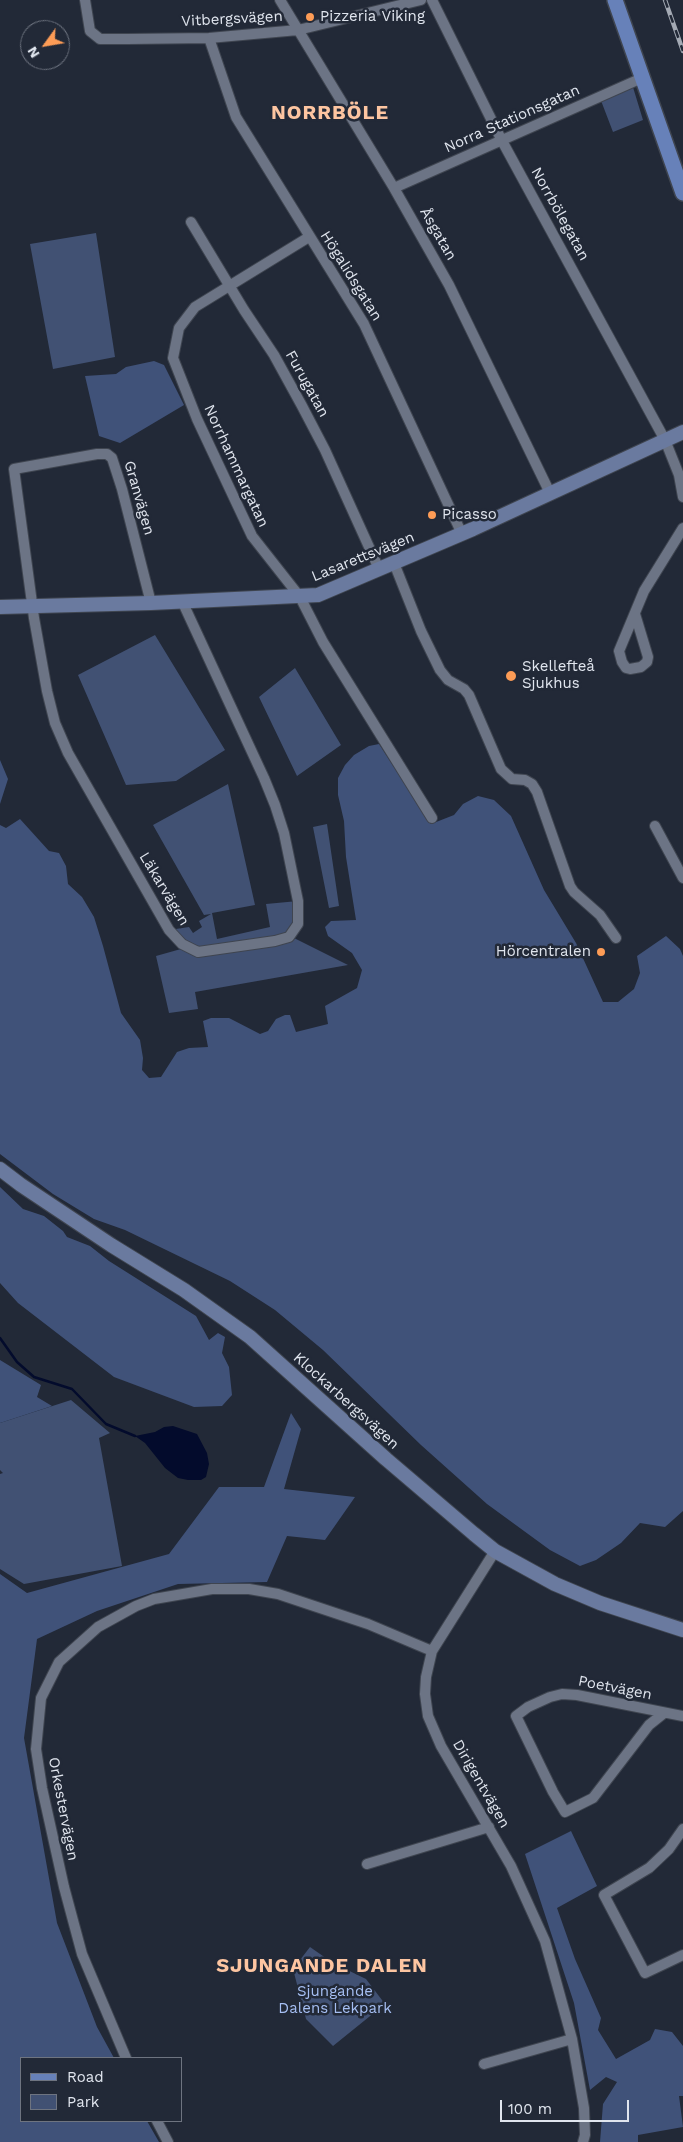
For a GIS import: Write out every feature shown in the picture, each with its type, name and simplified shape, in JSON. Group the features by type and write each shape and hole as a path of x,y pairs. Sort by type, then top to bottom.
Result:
{"main road":[{"path":"616,0 683,193"},
{"name":"Lasarettsvägen","path":"0,607 150,603 318,595 462,534 683,432"},
{"name":"Klockarbergsvägen","path":"0,1169 111,1245 184,1290 250,1337 386,1459 496,1551 555,1584 600,1603 683,1630"}],"street":[{"name":"Vitbergsvägen","path":"85,0 90,30 100,39 209,38 298,30 421,0"},
{"name":"Åsgatan","path":"280,0 394,188 449,285 550,493"},
{"name":"Norrbölegatan","path":"432,0 501,139 665,440 679,475 683,497"},
{"name":"Högalidsgatan","path":"209,38 236,117 364,324 462,534"},
{"name":"Norra Stationsgatan","path":"394,188 642,78"},
{"name":"Furugatan","path":"191,222 274,355 302,406 325,450 380,569"},
{"name":"Norrhammargatan","path":"309,237 195,307 179,328 173,358 197,419 252,536 300,597 323,642 432,818"},
{"name":"Granvägen","path":"33,606 14,469 70,458 107,454 112,458 122,489 150,603"},
{"path":"635,614 648,657 646,662 630,669 626,668 622,662 619,651 644,592 683,528"},
{"path":"394,563 421,631 440,670 448,680 464,689 472,700 500,769 512,779 525,780 532,784 537,792 570,886 574,892 600,915 616,938"},
{"name":"Läkarvägen","path":"33,606 47,691 55,723 68,753 169,930 182,944 198,952 275,941 289,936 298,924 298,901 284,833 264,778 182,601"},
{"path":"654,826 683,878"},
{"name":"Dirigentvägen","path":"496,1551 432,1651 425,1685 428,1716 441,1746 512,1866 545,1941 572,2039 584,2108 585,2134 583,2142"},
{"name":"Orkestervägen","path":"126,2057 82,1954 61,1878 42,1788 36,1750 41,1698 59,1662 98,1627 136,1606 154,1599 212,1589 249,1589 278,1594 368,1624 432,1651"},
{"name":"Poetvägen","path":"664,1713 650,1725 593,1798 565,1812 553,1792 516,1716 550,1697 562,1694 577,1695 683,1716"},
{"path":"367,1864 488,1827"},
{"path":"683,1829 669,1849 649,1868 604,1895 646,1973 683,1955"},
{"path":"484,2064 572,2039"},
{"path":"158,2122 168,2142"}],"green space":[{"path":"632,84 643,120 613,132 600,98"},
{"path":"96,233 115,357 53,369 30,244"},
{"path":"155,635 225,750 176,781 126,785 78,675"},
{"path":"295,668 341,745 297,776 259,697"},
{"path":"228,784 255,905 212,913 217,939 270,927 266,904 298,901 298,924 290,936 348,965 195,992 198,1009 169,1013 156,956 188,947 169,930 189,927 193,933 202,927 199,921 211,914 204,915 153,825"},
{"path":"327,824 339,906 329,908 313,827"},
{"path":"71,1400 110,1433 99,1438 122,1566 24,1584 0,1569 0,1474 3,1473 0,1470 0,1423"},
{"name":"Sjungande Dalens Lekpark","path":"310,1947 333,1963 366,1979 385,2004 333,2046 306,2019 293,1969"}],"shaded area":[{"path":"154,361 164,365 184,405 120,443 99,436 85,376 116,374 126,367"},
{"path":"379,744 431,824 454,815 463,804 478,796 494,800 511,816 544,890 576,943 603,1002 618,1002 634,989 640,973 637,956 666,936 680,949 683,956 683,1511 665,1527 640,1523 621,1543 596,1560 580,1566 550,1550 487,1504 421,1445 323,1350 275,1310 230,1281 125,1230 94,1219 53,1194 0,1154 0,825 6,828 20,819 49,851 59,853 66,866 68,884 82,897 94,917 121,1013 140,1040 143,1058 142,1070 149,1078 161,1077 177,1052 189,1048 208,1047 203,1021 211,1018 229,1018 260,1034 268,1031 276,1019 290,1015 296,1032 328,1024 325,1006 357,988 362,970 352,953 328,936 325,927 331,921 356,920 346,857 344,821 338,795 338,778 345,765 354,755 369,746"},
{"path":"0,760 8,779 0,804"},
{"path":"0,1187 23,1209 44,1216 63,1231 67,1237 90,1246 109,1261 196,1316 209,1340 218,1333 225,1337 222,1353 229,1367 232,1395 222,1406 194,1407 114,1377 18,1303 0,1283"},
{"path":"0,1360 41,1385 37,1397 52,1406 0,1423"},
{"path":"291,1413 301,1429 284,1489 355,1497 325,1540 287,1536 267,1582 178,1584 97,1611 37,1639 24,1738 57,1923 97,2027 113,2057 20,2057 20,2122 148,2122 159,2142 0,2142 0,1574 27,1593 169,1554 219,1487 264,1487"},
{"path":"173,1426 197,1434 207,1453 209,1464 206,1477 201,1480 178,1478 165,1468 145,1443 135,1436"},
{"path":"571,1831 597,1886 557,1908 575,1959 601,2018 598,2030 616,2059 650,2040 655,2029 672,2032 683,2046 683,2096 679,2096 683,2127 638,2135 638,2142 600,2142 603,2104 617,2082 606,2077 590,2090 574,2003 525,1854"}],"waterway":[{"path":"0,1338 17,1362 34,1377 72,1389 106,1424 135,1436"}],"railway":[{"path":"665,0 683,51"}],"place":[{"name":"Pizzeria Viking","path":"310,17"},
{"name":"Picasso","path":"432,515"},
{"name":"Skellefteå Sjukhus","path":"511,676"},
{"name":"Hörcentralen","path":"601,952"}],"district":[{"name":"NORRBÖLE","path":"330,113"},
{"name":"SJUNGANDE DALEN","path":"322,1966"}]}
